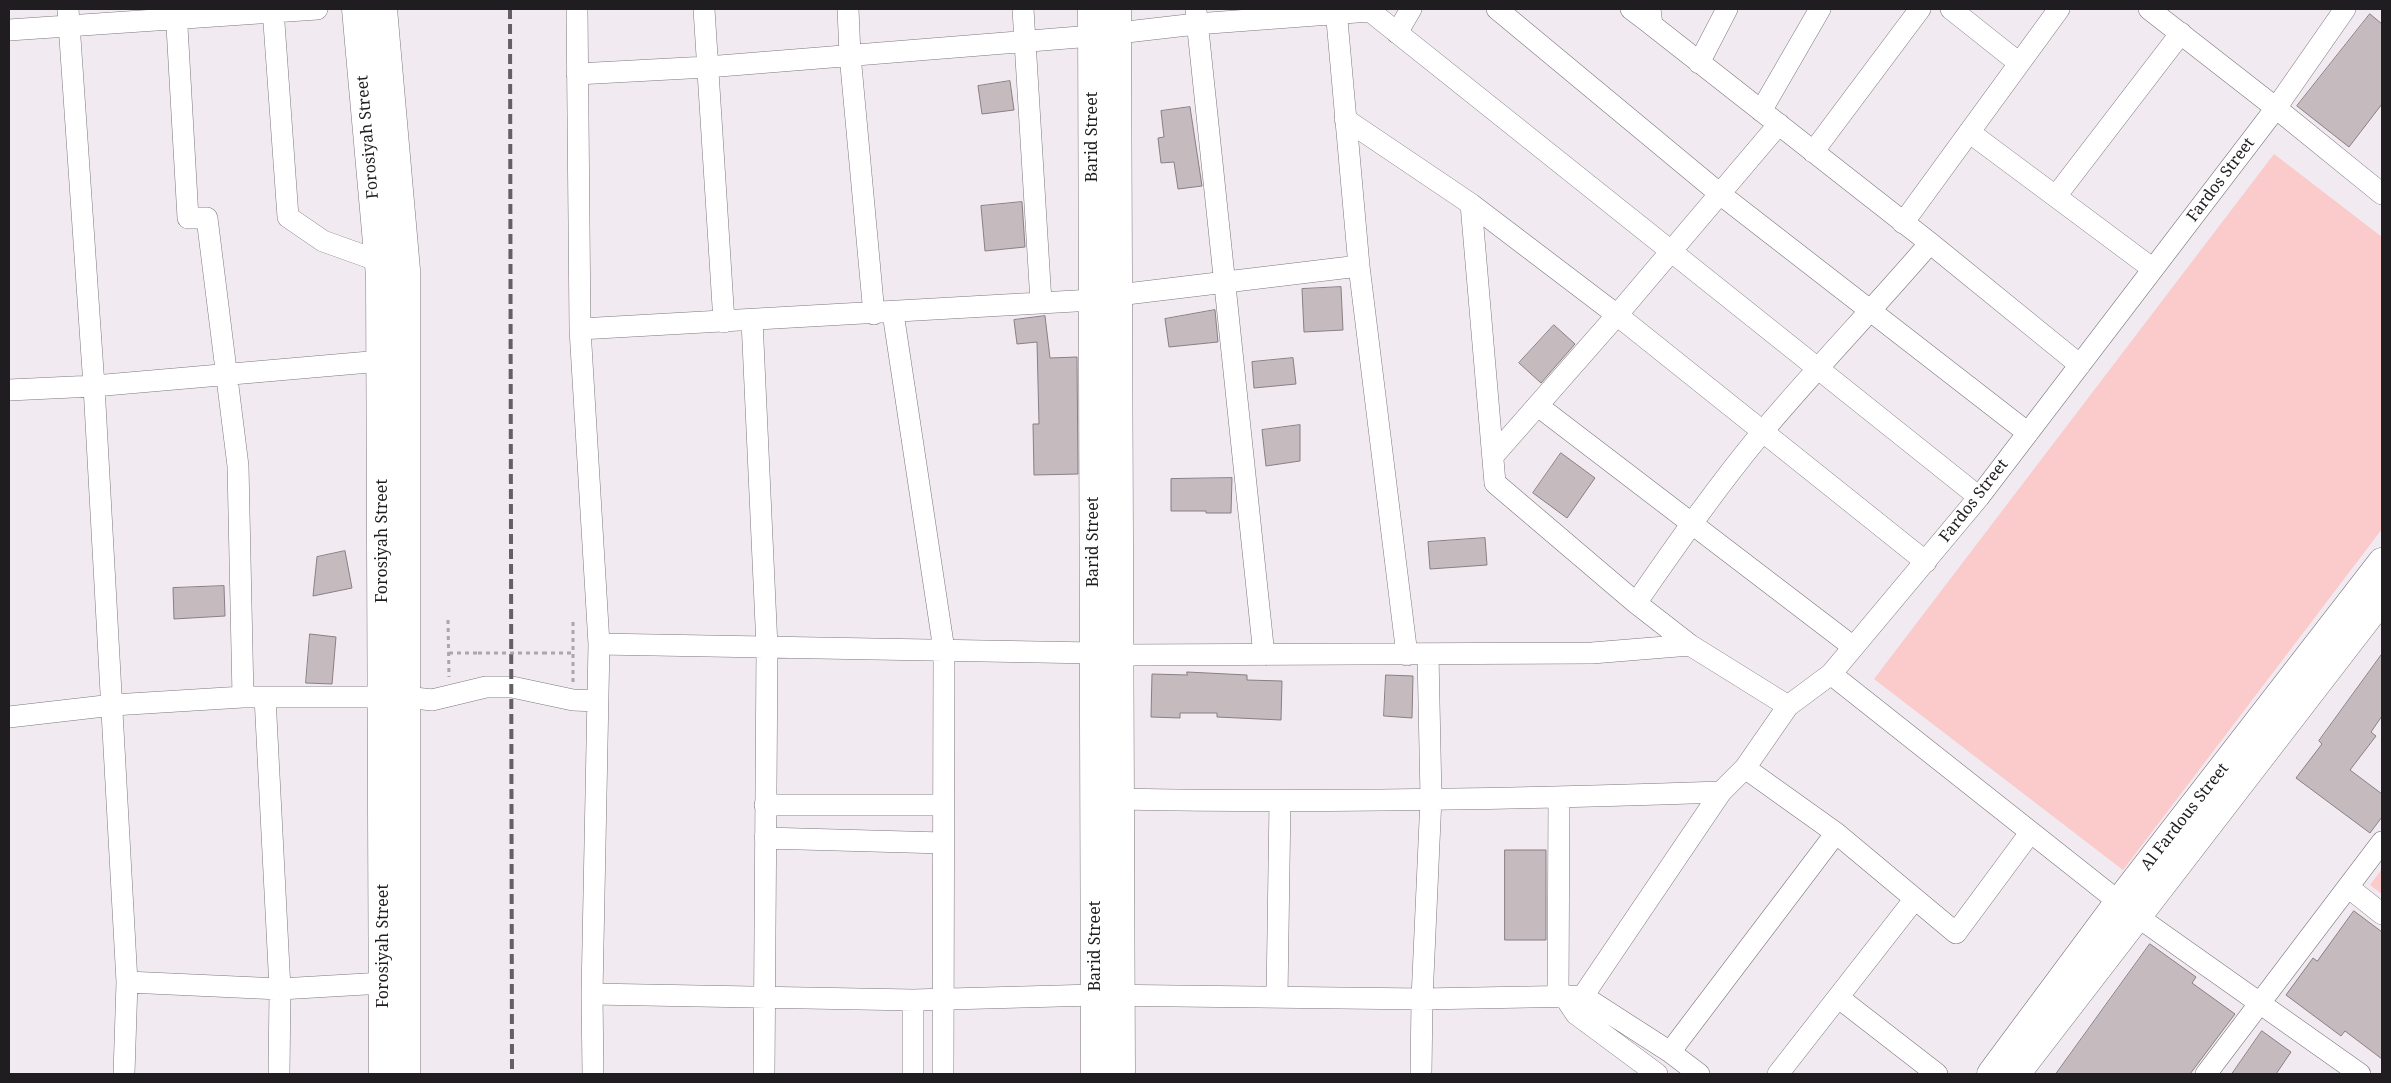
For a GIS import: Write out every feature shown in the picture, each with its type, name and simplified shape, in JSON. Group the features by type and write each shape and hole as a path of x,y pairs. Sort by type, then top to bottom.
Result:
{"main road":[{"name":"Forosiyah Street","path":"356,9 379,261 406,1074"},
{"name":"Forosiyah Street","path":"383,9 406,270 394,697 382,983 383,1074"},
{"name":"Barid Street","path":"1092,9 1109,26 1105,298 1108,995 1121,1074"},
{"name":"Al Fardous Street","path":"1991,1074 2128,910 2376,595 2382,562"},
{"name":"Barid Street","path":"1095,1074 1108,995 1120,799 1107,654"},
{"name":"Al Fardous Street","path":"2016,1074 2128,910"}],"street":[{"path":"9,30 69,17 317,9"},
{"path":"577,9 580,329 598,644 592,994 593,1074"},
{"path":"704,9 724,322"},
{"path":"848,9 850,55 883,313 944,650 943,1074"},
{"path":"1024,9 1041,302"},
{"path":"1397,33 1411,9"},
{"path":"1497,9 1720,194 2028,433"},
{"path":"1631,9 1651,17 1700,63 1904,222 2080,365"},
{"path":"1700,63 1727,9"},
{"path":"1761,111 1820,9"},
{"path":"1814,152 1920,9"},
{"path":"1951,9 2019,63"},
{"path":"1904,222 2059,9"},
{"path":"2148,9 2276,108 2382,194"},
{"name":"Fardos Street","path":"1571,1001 1721,792 1745,768 1788,706 1831,674 1852,646 1926,562 2028,433 2276,108 2345,9"},
{"path":"273,10 288,217 323,241 379,261"},
{"path":"1337,11 1359,266 1418,655 1431,798 1422,999 1422,1074"},
{"path":"577,74 708,67 1026,40 1109,26 1196,16 1370,11 1670,253 1978,496"},
{"path":"176,13 188,218 208,218 238,466 243,697"},
{"path":"1196,16 1223,284 1264,655"},
{"path":"69,17 113,705 127,982 124,1074"},
{"path":"2056,196 2181,33"},
{"path":"1345,119 1472,204 1617,315 1926,562"},
{"path":"1494,455 1617,315 1779,124"},
{"path":"1969,132 2153,269"},
{"path":"1472,204 1495,483 1636,603 1690,645 1788,706"},
{"path":"1636,603 1691,524 1762,432 1816,368 1871,311 1930,243"},
{"path":"580,329 883,313 1105,298 1359,266"},
{"path":"752,320 767,647 764,1074"},
{"path":"9,390 94,386 381,361"},
{"path":"1538,406 1852,646"},
{"path":"598,644 1107,654 1264,655 1592,653 1690,645"},
{"path":"1831,674 2128,910 2360,1074"},
{"path":"9,717 113,705 243,697 394,697 432,700 486,688 512,687 572,700 597,701"},
{"path":"265,697 280,989 279,1074"},
{"path":"1745,768 1836,833 1914,900 1956,933 2030,833"},
{"path":"1120,799 1280,802 1721,792"},
{"path":"1559,797 1571,1001 1657,1074"},
{"path":"1277,997 1280,802"},
{"path":"766,805 943,806"},
{"path":"1670,1052 1836,833"},
{"path":"765,838 943,843"},
{"path":"2206,1074 2382,842"},
{"path":"2348,887 2382,914"},
{"path":"1778,1074 1840,998 1914,900"},
{"path":"127,982 280,989 382,983"},
{"path":"592,994 913,1000 1108,995 1571,1001 1670,1052 1699,1074"},
{"path":"1840,998 1937,1074"},
{"path":"913,1000 913,1074"}],"path":[{"path":"448,620 448,682"},
{"path":"573,620 573,684"},
{"path":"449,653 573,653"}],"shaded area":[{"path":"2274,154 2382,237 2382,529 2123,870 1874,679"},
{"path":"2382,869 2382,894 2370,885"}],"building":[{"path":"2370,14 2382,24 2382,104 2349,147 2297,106"},
{"path":"1010,81 1014,110 982,114 978,86"},
{"path":"1190,107 1202,186 1178,189 1174,162 1161,163 1158,138 1164,137 1161,111"},
{"path":"1022,202 1025,247 985,251 981,206"},
{"path":"1341,287 1343,330 1304,332 1302,289"},
{"path":"1215,310 1218,342 1169,347 1165,319"},
{"path":"1045,316 1050,358 1077,357 1078,474 1034,475 1033,424 1039,424 1037,342 1017,344 1014,320"},
{"path":"1554,325 1575,344 1541,383 1519,363"},
{"path":"1293,358 1296,384 1254,388 1252,362"},
{"path":"1300,425 1300,461 1266,466 1262,430"},
{"path":"1561,453 1595,478 1567,518 1533,493"},
{"path":"1232,478 1231,513 1171,511 1171,479"},
{"path":"1485,538 1487,565 1430,569 1428,542"},
{"path":"345,551 352,588 313,596 317,557"},
{"path":"224,586 225,616 174,619 173,588"},
{"path":"310,634 336,637 332,684 306,683"},
{"path":"2382,654 2382,716 2371,732 2376,736 2350,770 2382,794 2382,817 2370,833 2296,778 2322,744 2319,741"},
{"path":"1187,672 1247,675 1247,680 1282,681 1281,720 1217,717 1217,713 1180,713 1180,718 1151,717 1152,674 1187,675"},
{"path":"1386,675 1413,676 1412,718 1384,716"},
{"path":"1505,850 1546,850 1546,940 1505,940"},
{"path":"2354,911 2382,932 2382,1059 2345,1031 2341,1036 2286,995 2313,958 2317,961"},
{"path":"2150,944 2196,977 2192,983 2235,1014 2190,1074 2056,1074"},
{"path":"2262,1031 2291,1052 2276,1074 2232,1074"}],"railway":[{"path":"510,9 512,1074"}]}
